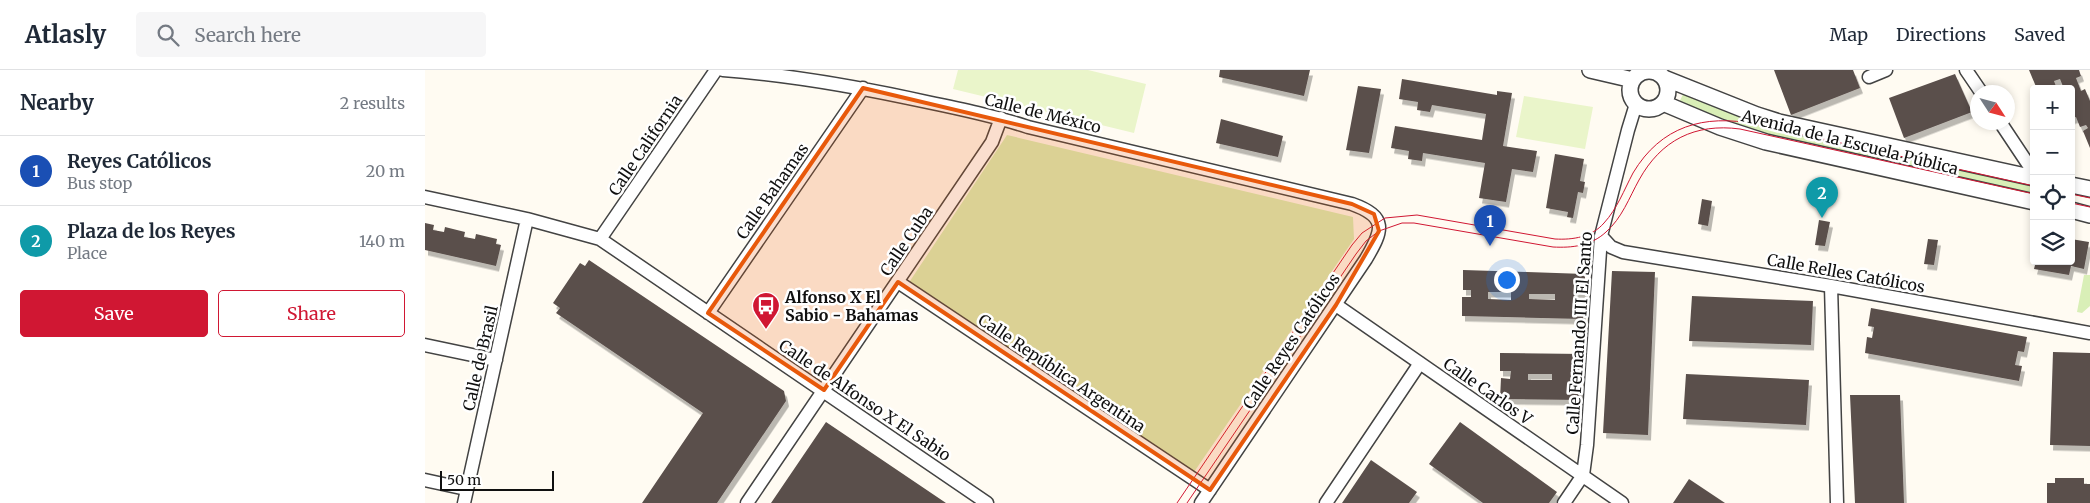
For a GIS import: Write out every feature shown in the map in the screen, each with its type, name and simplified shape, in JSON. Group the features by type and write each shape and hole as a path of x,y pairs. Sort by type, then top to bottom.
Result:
{"street":[{"name":"Calle California","path":"600,239 716,70"},
{"name":"Calle de México","path":"723,70 763,72 863,88 1001,118 1037,129 1352,204"},
{"path":"1591,70 1633,80"},
{"path":"1869,77 1886,70"},
{"path":"1966,70 1976,85"},
{"path":"1656,73 1668,91 1663,103 1645,109 1636,104 1630,92 1633,80 1639,74 1656,73"},
{"name":"Avenida de la Escuela Pública","path":"1656,73 1757,115 1779,122 2030,177"},
{"name":"Calle Bahamas","path":"707,313 863,88"},
{"name":"Avenida de la Escuela Pública","path":"1663,103 1720,127 1765,142 2030,201"},
{"name":"Calle Fernando III El Santo","path":"1564,503 1583,475 1587,444 1601,236 1636,104"},
{"name":"Calle Cuba","path":"747,503 992,142 1001,118"},
{"path":"2005,130 2030,166"},
{"path":"2075,186 2090,189"},
{"name":"Calle de Alfonso X El Sabio","path":"425,197 527,219 600,239 987,503"},
{"name":"Calle Reyes Católicos","path":"1201,503 1336,305 1375,243 1379,231 1374,214 1369,210 1352,204"},
{"path":"2075,211 2090,215"},
{"name":"Calle de Brasil","path":"464,503 527,219"},
{"name":"Calle Relles Católicos","path":"1601,236 1611,247 1623,252 1831,286 2090,333"},
{"name":"Calle República Argentina","path":"898,282 1209,490"},
{"path":"1831,286 1837,503"},
{"name":"Calle Carlos V","path":"1336,305 1622,503"},
{"path":"425,345 496,360"},
{"path":"1326,503 1420,363"},
{"path":"425,480 466,489"}],"highlighted area":[{"path":"863,88 1352,204 1374,214 1379,231 1336,305 1210,490 898,282 824,390 708,313"}],"green space":[{"path":"958,70 1088,70 1146,84 1134,133 953,89"},
{"path":"1684,92 2030,182 2030,196 1759,136 1678,105"},
{"path":"1524,96 1593,107 1585,149 1516,137"},
{"path":"1007,135 1353,217 1354,239 1194,472 906,287"},
{"path":"2084,275 2090,275 2090,306 2082,313 2077,312"}],"building":[{"path":"1220,70 1310,70 1304,96 1219,77"},
{"path":"1774,70 1853,70 1860,88 1791,115"},
{"path":"2029,70 2079,70 2081,76 2076,78 2081,91 2085,89 2090,101 2090,148 2083,131 2088,128 2086,125 2080,127 2075,117 2075,85 2062,85 2060,79 2054,81 2056,85 2035,85"},
{"path":"1955,74 1970,108 1970,113 1904,138 1889,98"},
{"path":"1402,79 1497,95 1497,91 1512,93 1503,146 1537,151 1533,172 1512,169 1506,202 1479,198 1485,163 1423,153 1422,161 1408,159 1409,151 1391,148 1395,126 1482,140 1486,114 1432,105 1430,112 1417,110 1418,102 1399,99"},
{"path":"1358,86 1381,89 1369,153 1346,150"},
{"path":"1221,119 1283,136 1278,157 1216,143"},
{"path":"1555,154 1584,159 1580,181 1585,182 1583,193 1578,192 1573,218 1567,217 1568,212 1546,208"},
{"path":"1702,199 1712,201 1708,226 1698,224"},
{"path":"1819,220 1830,222 1825,246 1815,245"},
{"path":"425,223 434,225 433,230 444,232 445,227 465,232 464,237 475,239 476,234 497,239 496,244 501,245 496,266 425,250"},
{"path":"1928,239 1938,240 1934,265 1924,264"},
{"path":"2075,240 2089,242 2084,269 2071,266 2069,275 2034,269 2035,265 2075,265"},
{"path":"589,260 784,391 786,401 717,503 642,503 703,413 556,313 560,308 553,303 580,263 585,266"},
{"path":"1463,270 1585,274 1585,294 1575,294 1574,300 1583,300 1583,319 1462,316 1462,297 1471,297 1471,290 1463,290","holes":["1488,292 1511,292 1511,300 1488,299","1529,294 1555,294 1555,300 1529,299"]},
{"path":"1612,271 1655,272 1648,435 1603,433"},
{"path":"1692,296 1813,301 1811,345 1689,341"},
{"path":"1871,308 2027,337 2024,352 2018,351 2015,365 2022,366 2019,381 1865,353 1867,337 1872,338 1874,327 1868,326"},
{"path":"2053,352 2090,353 2090,446 2050,445"},
{"path":"1500,353 1583,354 1583,375 1573,374 1572,381 1582,381 1581,400 1500,399 1501,378 1510,379 1511,371 1500,371","holes":["1528,374 1552,374 1552,380 1528,380"]},
{"path":"1686,374 1809,380 1806,425 1683,419"},
{"path":"1850,395 1900,395 1904,503 1855,503"},
{"path":"826,422 946,503 771,503"},
{"path":"1460,422 1557,492 1549,503 1483,503 1429,464"},
{"path":"1371,460 1417,492 1409,503 1342,503"},
{"path":"2055,478 2084,478 2084,484 2090,484 2090,503 2047,503 2047,483 2055,483"},
{"path":"1689,479 1725,503 1673,503"}],"tram line":[{"path":"1177,503 1352,245 1362,233 1385,218 1417,215 1555,239 1582,237 1594,232 1609,218 1633,173 1644,157 1657,144 1670,134 1685,127 1718,121 1755,124 2030,185"},
{"path":"1187,503 1356,254 1366,241 1379,231 1402,223 1414,223 1553,247 1567,247 1588,243 1600,237 1612,226 1621,214 1639,180 1658,154 1681,137 1708,129 1724,128 1740,129 2030,193"},
{"path":"2075,195 2090,198"},
{"path":"2075,204 2090,207"}],"place":[{"name":"Plaza de los Reyes","path":"1822,218"},
{"name":"Reyes Católicos","path":"1490,246"},
{"name":"Alfonso X El Sabio - Bahamas","path":"766,330"}]}
